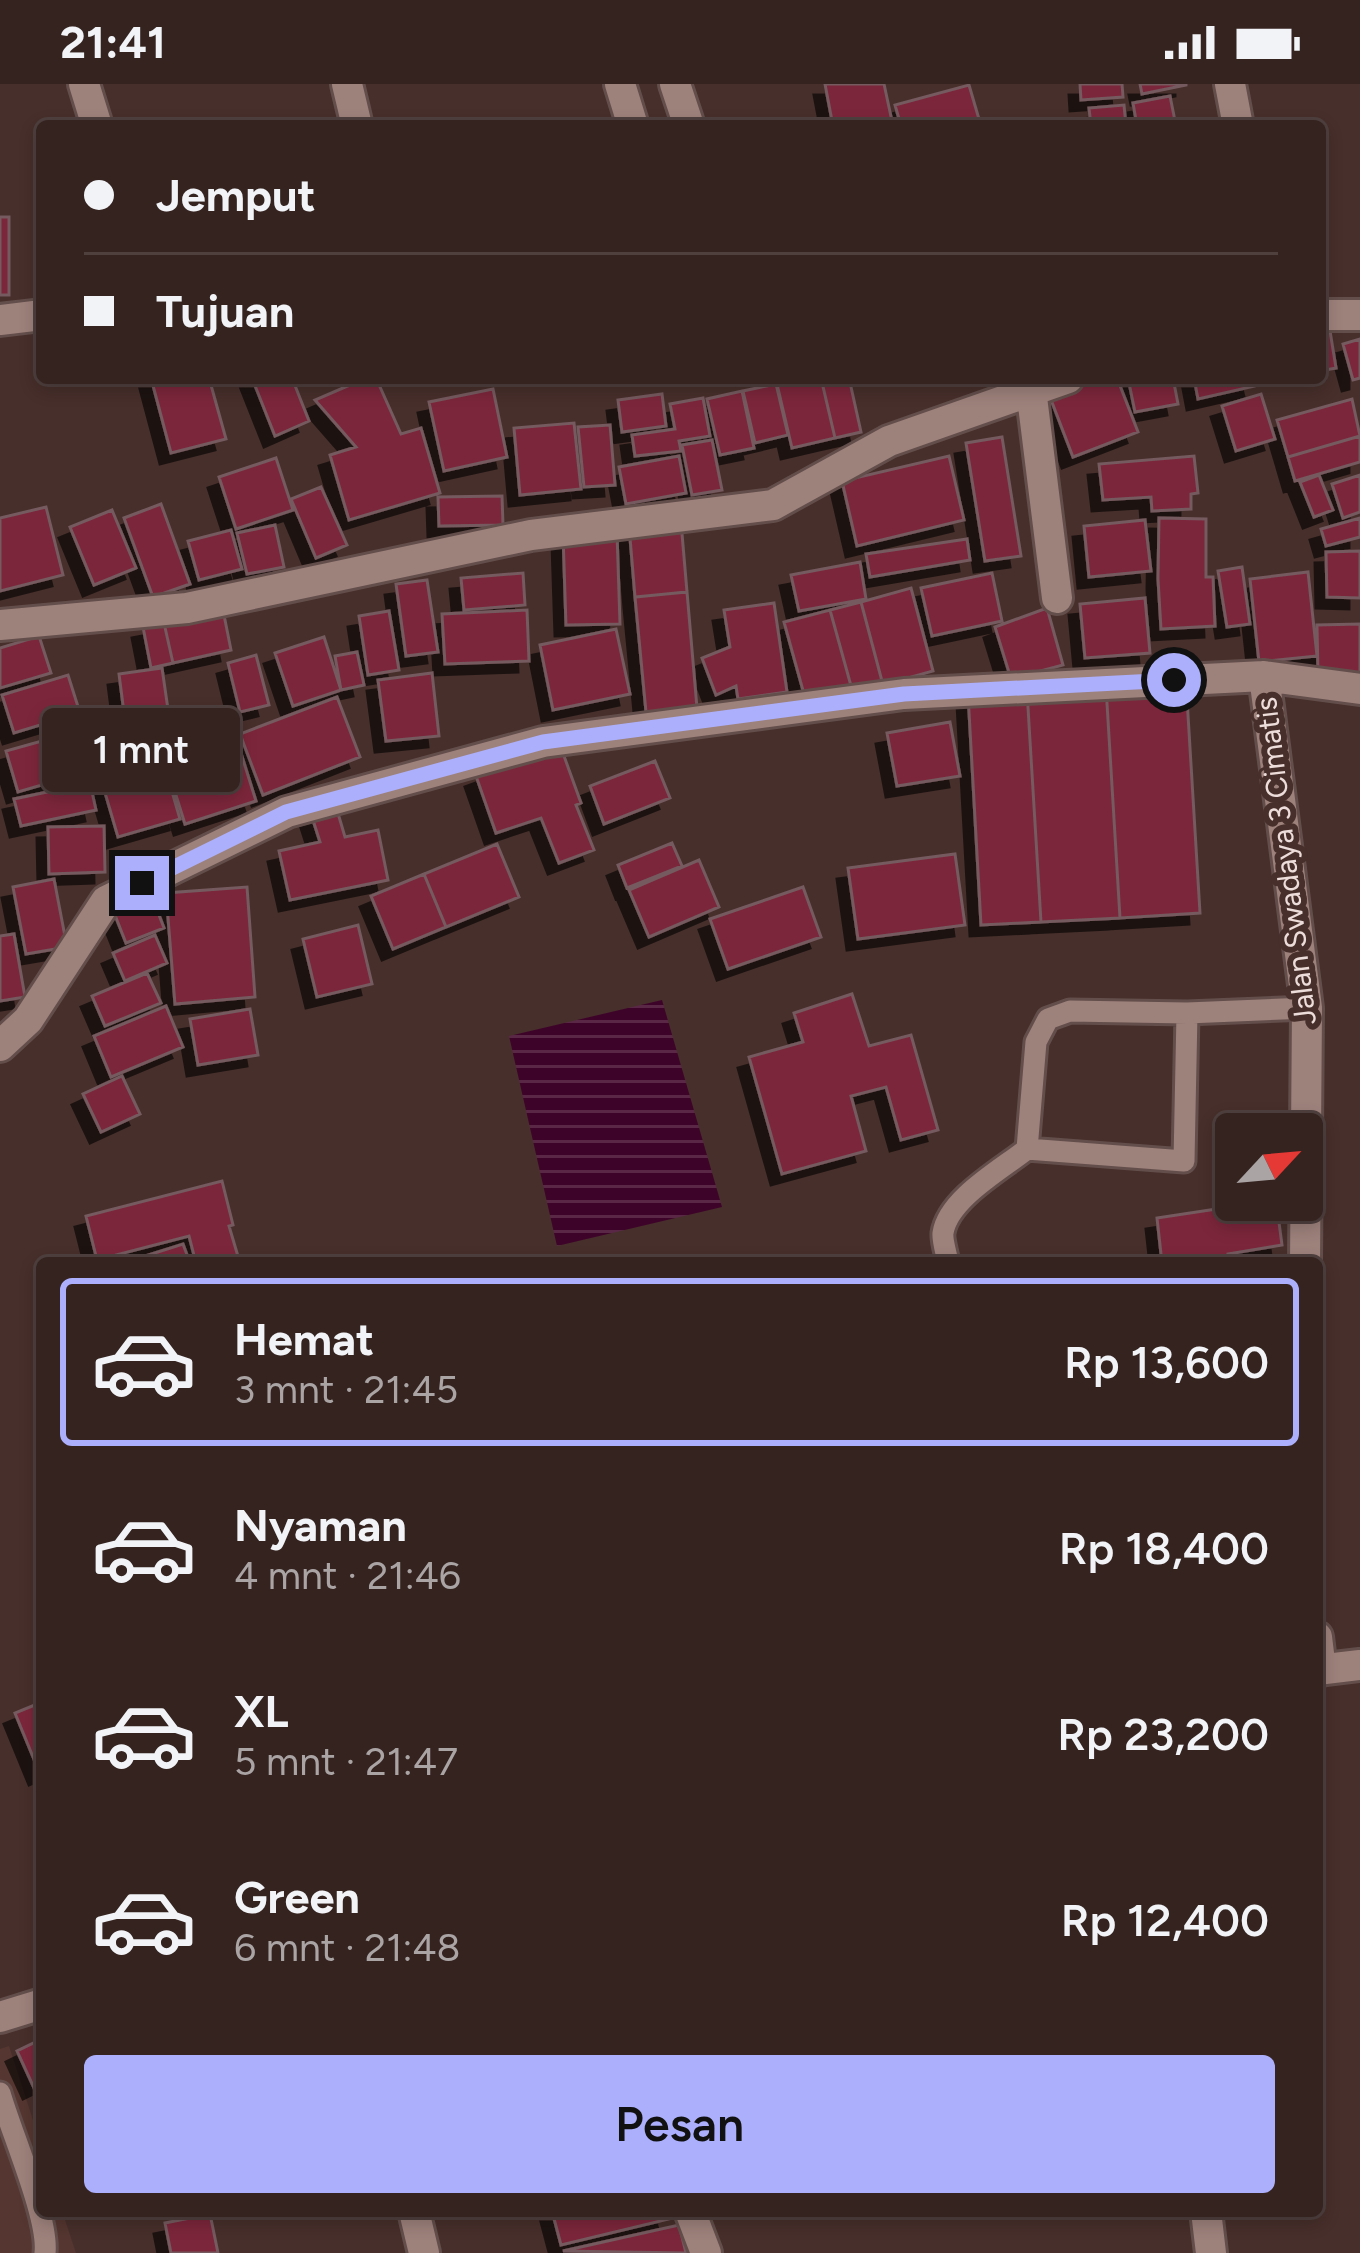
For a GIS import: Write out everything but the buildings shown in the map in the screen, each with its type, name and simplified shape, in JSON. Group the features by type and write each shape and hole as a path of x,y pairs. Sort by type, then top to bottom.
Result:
{"street":[{"path":"84,84 95,120"},
{"path":"347,84 356,120"},
{"path":"620,84 631,120"},
{"path":"675,84 687,120"},
{"path":"1230,84 1237,120"},
{"path":"1326,315 1360,316"},
{"path":"0,320 36,316"},
{"path":"0,625 188,608 531,535 773,505 889,441 1047,384"},
{"path":"1031,389 1058,598"},
{"path":"0,1046 28,1020 106,901 286,812 543,742 904,694 1264,676 1360,689"},
{"name":"Jalan Swadaya 3 Cimatis","path":"1264,676 1307,1008 1305,1257"},
{"path":"1323,1670 1360,1665"},
{"path":"0,2017 36,2006"},
{"path":"415,2217 424,2253"},
{"path":"692,2217 706,2253"},
{"path":"1207,2217 1211,2253"}],"lane":[{"path":"1027,1149 1036,1042 1048,1019 1070,1011 1307,1008"},
{"path":"947,1257 944,1233 954,1209 1027,1149 1184,1161 1187,1013"},
{"path":"0,2093 36,2204"},
{"path":"39,2217 45,2253"}],"shaded area":[{"path":"662,1000 722,1207 557,1246 509,1036"},
{"path":"9,2046 36,2129 36,2217 64,2217 76,2253 0,2253 0,2049"}],"route":[{"path":"142,883 286,812 543,742 904,694 1174,680"}]}
